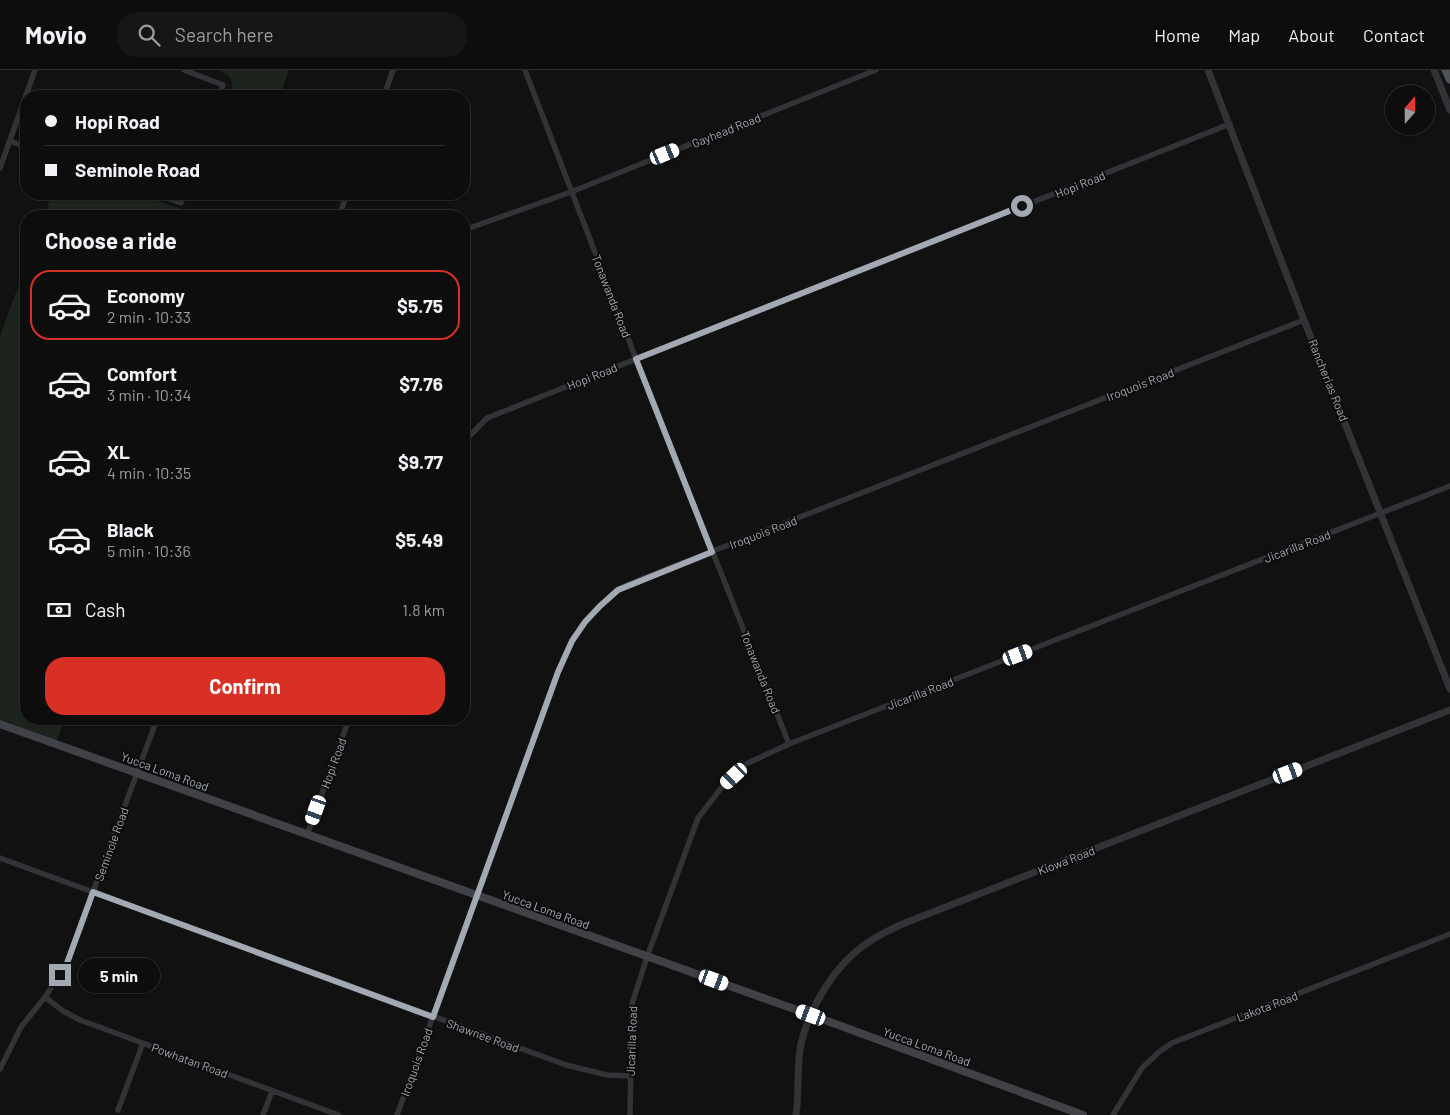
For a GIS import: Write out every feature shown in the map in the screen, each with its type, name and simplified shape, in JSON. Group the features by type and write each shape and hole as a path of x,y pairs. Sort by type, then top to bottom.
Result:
{"main road":[{"path":"1446,70 1450,79"},
{"name":"Yucca Loma Road","path":"0,724 1084,1115"}],"street":[{"path":"28,90 35,70"},
{"path":"184,70 223,85 221,90"},
{"path":"386,90 393,70"},
{"name":"Tonawanda Road","path":"525,70 636,359 789,744"},
{"name":"Gayhead Road","path":"470,228 571,192 876,70"},
{"name":"Rancherias Road","path":"1208,70 1304,320 1382,513 1450,689"},
{"path":"1434,70 1450,110"},
{"path":"0,168 20,113"},
{"name":"Hopi Road","path":"470,436 487,418 1230,124"},
{"path":"10,141 20,145"},
{"path":"173,200 182,203 183,200"},
{"name":"Iroquois Road","path":"397,1115 555,681 572,641 585,622 618,590 1304,320"},
{"name":"Jicarilla Road","path":"630,1115 632,1004 647,957 698,818 722,787 746,764 789,744 1450,486"},
{"name":"Kiowa Road","path":"796,1115 800,1047 811,1015 824,988 841,964 872,939 890,929 1450,710"},
{"name":"Seminole Road","path":"0,1069 21,1027 45,997 66,966 154,725"},
{"name":"Hopi Road","path":"307,835 347,725"},
{"name":"Shawnee Road","path":"0,858 433,1017 581,1069 607,1075 630,1076"},
{"name":"Lakota Road","path":"1113,1115 1142,1068 1172,1043 1450,934"},
{"name":"Powhatan Road","path":"45,997 62,1010 80,1020 339,1115"},
{"path":"118,1110 143,1043"},
{"path":"263,1115 272,1091"}],"shaded area":[{"path":"215,70 289,70 282,90 232,90 230,78"},
{"path":"50,200 155,200 184,210 46,210"},
{"path":"20,281 20,725 63,725 57,740 0,719 0,336"}],"route":[{"path":"60,975 66,966 93,892 433,1017 558,672 572,641 585,622 618,590 712,552 636,359 1022,206"}]}
